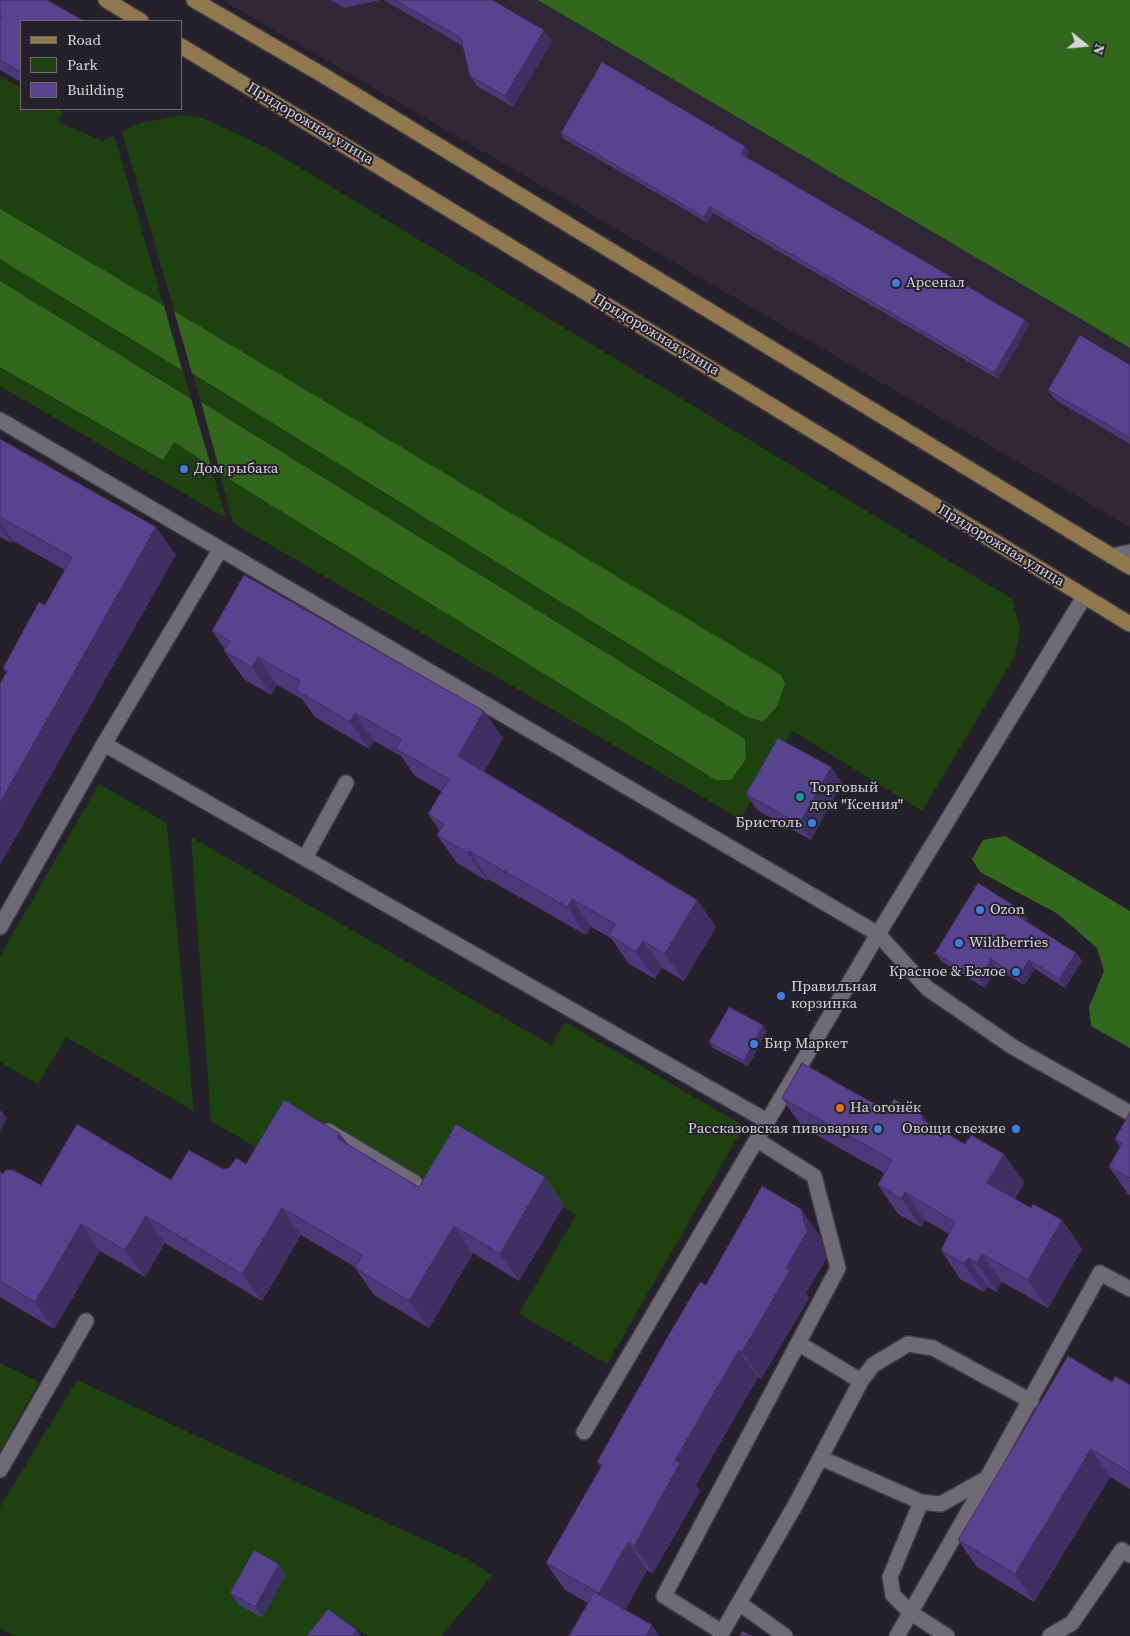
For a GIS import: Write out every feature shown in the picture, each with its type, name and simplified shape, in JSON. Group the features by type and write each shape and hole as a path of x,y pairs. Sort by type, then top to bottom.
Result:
{"main road":[{"path":"106,0 139,20"},
{"path":"194,0 321,74 1130,567"},
{"name":"Придорожная улица","path":"182,47 1130,624"}],"street":[{"path":"0,420 878,934 926,988 1014,1047 1130,1113"},
{"path":"0,927 104,744 220,550"},
{"path":"1111,556 1130,552"},
{"path":"584,1432 878,934 1084,597"},
{"path":"104,744 767,1121"},
{"path":"305,858 346,783"},
{"path":"315,1123 415,1183"},
{"path":"757,1140 814,1176 838,1268 664,1596 721,1634 821,1458 861,1381 873,1365 908,1344 933,1348 1031,1401"},
{"path":"896,1636 911,1613 1031,1401 1100,1272 1130,1289"},
{"path":"0,1470 86,1321"},
{"path":"798,1343 861,1381"},
{"path":"821,1458 920,1502 941,1504 987,1478"},
{"path":"920,1502 890,1577 893,1595 911,1613 947,1636"},
{"path":"1050,1636 1072,1623 1122,1550 1130,1555"},
{"path":"739,1603 785,1636"}],"shaded area":[{"path":"222,0 538,0 1130,348 1130,527"}],"green space":[{"path":"538,0 1130,0 1130,348"},
{"path":"0,76 20,87 20,110 61,110 63,111 58,122 103,141 114,135 226,518 0,386"},
{"path":"182,115 203,118 269,149 1012,599 1020,629 1015,656 922,811 793,731 740,819 233,523 201,402 122,132 137,124"},
{"path":"0,209 164,306 182,370 0,259"},
{"path":"0,281 191,399 211,466 174,442 163,460 0,367"},
{"path":"174,311 781,675 785,684 777,706 766,719 761,721 745,716 192,373"},
{"path":"201,402 745,739 746,759 731,780 716,780 221,474"},
{"path":"99,784 167,823 194,1111 66,1037 38,1084 0,1062 0,956"},
{"path":"1005,836 1130,911 1130,1048 1091,1026 1089,1007 1104,971 1097,948 1058,914 980,872 972,859 983,840"},
{"path":"191,837 551,1045 565,1022 744,1126 607,1364 519,1314 576,1215 463,1149 412,1237 211,1121"},
{"path":"0,1363 39,1382 0,1451"},
{"path":"77,1380 469,1560 492,1576 441,1636 368,1636 329,1610 312,1636 15,1636 0,1628 0,1507"}],"building":[{"path":"0,0 47,0 82,20 20,20 20,71 0,60 0,21 2,17 0,16"},
{"path":"395,0 492,0 544,30 505,96 470,76 461,38"},
{"path":"602,62 745,146 741,154 1025,320 994,373 710,207 704,217 561,133"},
{"path":"1080,335 1130,365 1130,438 1048,390"},
{"path":"0,439 156,527 0,803 0,684 7,671 3,668 39,602 45,605 72,557 0,517"},
{"path":"244,575 484,711 458,756 697,900 665,954 643,941 636,952 609,935 615,924 572,899 567,907 469,851 468,853 437,835 444,824 428,814 449,779 396,749 401,739 355,713 350,722 296,690 300,681 258,657 252,667 224,651 230,641 212,631"},
{"name":"Торговый дом \"Ксения\"","path":"778,738 831,767 799,824 746,794"},
{"path":"978,883 1021,910 1018,916 1076,953 1059,979 1029,960 1018,977 991,959 979,980 935,953"},
{"path":"729,1007 763,1025 744,1061 709,1042"},
{"path":"802,1063 887,1111 894,1099 923,1116 921,1119 965,1144 971,1135 1004,1154 987,1183 1031,1208 1033,1204 1062,1220 1028,1280 982,1254 977,1263 968,1258 964,1264 941,1250 955,1222 905,1192 902,1199 878,1185 892,1160 782,1098"},
{"path":"284,1100 339,1133 337,1138 419,1187 456,1124 545,1177 500,1254 454,1226 409,1301 355,1268 362,1255 282,1208 242,1274 146,1216 125,1250 81,1224 35,1302 0,1281 0,1172 3,1174 6,1170 13,1170 41,1185 77,1124 171,1180 189,1150 223,1169 229,1168 236,1158 246,1164"},
{"path":"1130,1112 1130,1178 1109,1167 1122,1143 1115,1139"},
{"path":"762,1186 801,1209 807,1232 786,1268 790,1270 742,1352 739,1350 675,1460 680,1463 634,1546 628,1542 599,1593 546,1563 602,1465 597,1462 668,1336 700,1282 706,1285"},
{"path":"1068,1356 1112,1382 1115,1376 1130,1385 1130,1473 1091,1449 1015,1574 958,1540"},
{"path":"254,1550 279,1564 255,1607 230,1593"},
{"path":"594,1592 652,1625 646,1636 569,1636"},
{"path":"328,1609 357,1630 352,1636 307,1636"},
{"path":"742,1631 752,1636 740,1636"}],"place":[{"name":"Арсенал","path":"896,283"},
{"name":"Дом рыбака","path":"184,469"},
{"name":"Торговый дом \"Ксения\"","path":"800,797"},
{"name":"Бристоль","path":"812,823"},
{"name":"Ozon","path":"980,910"},
{"name":"Wildberries","path":"959,943"},
{"name":"Красное & Белое","path":"1016,972"},
{"name":"Правильная корзинка","path":"781,996"},
{"name":"Бир Маркет","path":"754,1044"},
{"name":"На огонёк","path":"840,1108"},
{"name":"Рассказовская пивоварня","path":"878,1129"},
{"name":"Овощи свежие","path":"1016,1129"}]}
